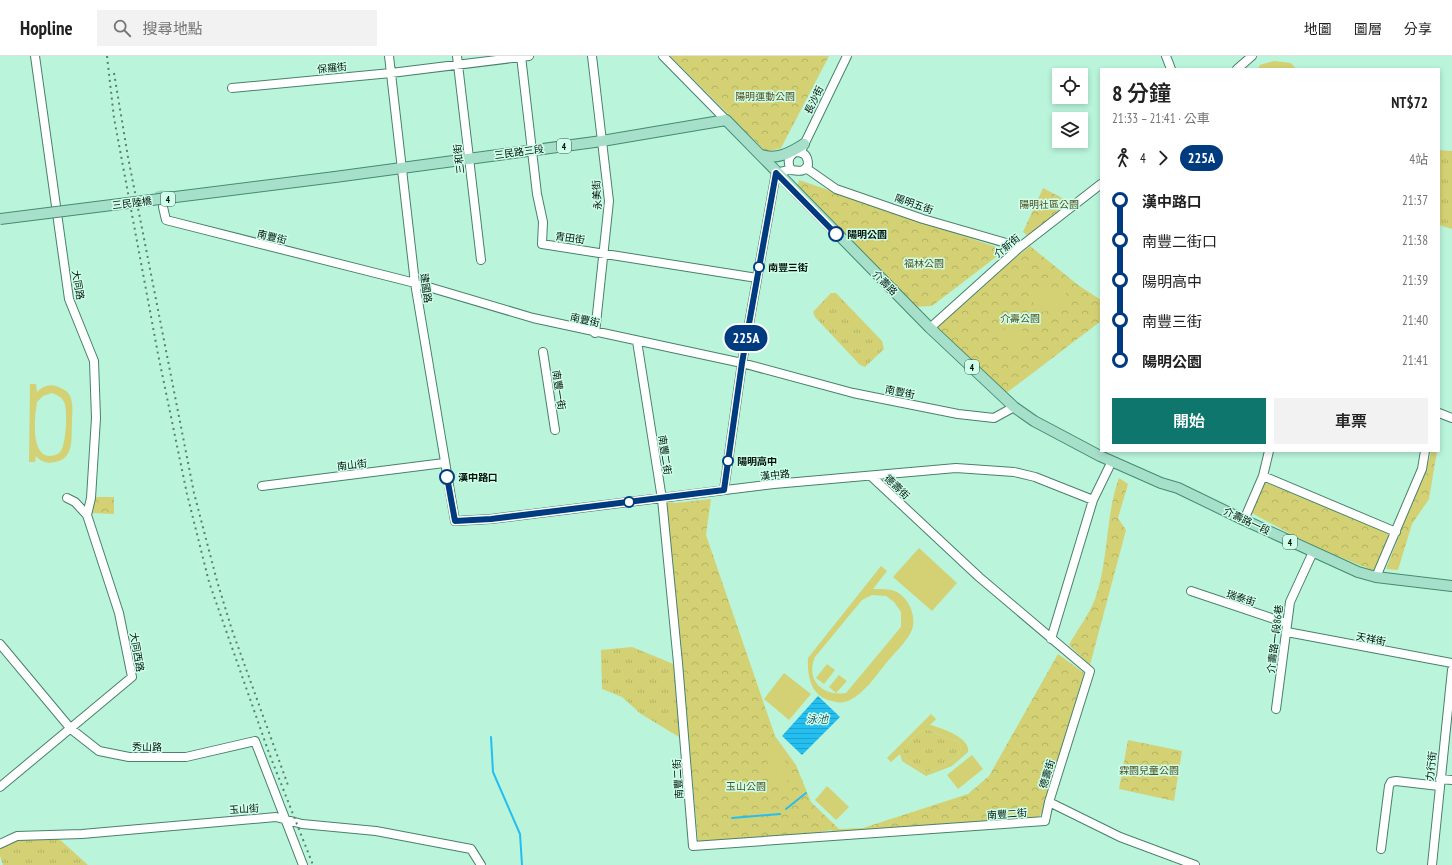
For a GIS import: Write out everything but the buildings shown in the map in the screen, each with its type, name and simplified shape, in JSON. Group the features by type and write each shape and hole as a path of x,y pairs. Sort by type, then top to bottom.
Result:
{"main road":[{"name":"三民路三段","path":"335,177 602,140 726,120"},
{"name":"介壽路","path":"726,120 761,155 776,173 930,328 1014,407 1034,421 1136,472"},
{"path":"761,155 772,158 802,148"},
{"name":"三民陸橋","path":"0,219 335,177"},
{"name":"介壽路一段","path":"1136,472 1161,483 1178,488 1358,572 1376,577 1452,586"}],"street":[{"name":"大同路","path":"35,56 69,299 94,361 96,418 91,498 87,515"},
{"name":"建國路","path":"389,56 415,283 444,463 455,521"},
{"name":"三和街","path":"457,56 481,260"},
{"name":"保羅街","path":"232,88 391,73 524,56"},
{"name":"青田街","path":"524,56 532,150 542,222 542,244 757,278"},
{"name":"永美街","path":"592,56 609,200 595,333"},
{"name":"介壽路","path":"663,56 726,120"},
{"name":"長沙街","path":"791,170 788,162 789,157 802,148 847,56"},
{"path":"1166,56 1171,68"},
{"path":"1238,68 1252,56"},
{"path":"724,490 742,363 776,173 791,170 799,172 806,168 808,161 802,148"},
{"name":"陽明五街","path":"806,168 836,189 924,219 1020,247"},
{"name":"介新街","path":"930,328 1020,247 1100,185"},
{"name":"南豐街","path":"163,206 166,220 415,283 525,316 595,333 742,363 853,393 958,414 994,418 1014,407"},
{"name":"南豐二街","path":"637,341 662,499 679,670 693,846 1045,821 1049,802"},
{"name":"南豐一街","path":"543,352 555,430"},
{"path":"1440,413 1452,418"},
{"path":"1244,520 1263,476 1269,452"},
{"path":"1376,577 1422,469 1425,452"},
{"path":"1051,639 1093,500 1112,461"},
{"name":"南山街","path":"262,486 444,463"},
{"name":"漢中路","path":"455,521 491,519 662,499 724,490 956,468 990,470 1035,478 1093,500"},
{"path":"1263,476 1396,532"},
{"name":"德壽街","path":"872,477 973,572 1090,671 1049,802 1120,837 1195,865"},
{"name":"大同西路","path":"0,787 132,677 115,601 87,515 75,502 67,498"},
{"name":"介壽路一段86巷","path":"1276,709 1287,632 1286,622 1290,602 1313,552"},
{"name":"瑞泰街","path":"1191,591 1286,622"},
{"name":"天祥街","path":"1287,632 1452,663"},
{"name":"秀山路","path":"0,644 71,729 98,751 129,757 186,757 255,741 287,819"},
{"name":"力行街","path":"1432,865 1452,670"},
{"path":"1381,849 1389,786 1391,782 1440,782 1452,780"},
{"name":"玉山街","path":"0,844 17,836 82,834 276,817 302,824 376,831 471,849 481,865"},
{"path":"287,819 303,865"}],"green space":[{"name":"陽明運動公園","path":"670,56 829,56 781,148 766,152"},
{"path":"1274,61 1291,63 1295,68 1258,68 1260,65"},
{"path":"1440,150 1452,151 1452,229 1440,225"},
{"name":"福林公園","path":"799,180 1005,250 932,306 913,307 796,192"},
{"name":"陽明社區公園","path":"1043,188 1066,200 1067,205 1028,236 1023,232"},
{"name":"介壽公園","path":"1030,246 1078,285 1100,299 1100,322 1005,394 930,325"},
{"path":"1065,289 1068,308 1035,313 1032,294"},
{"path":"831,293 836,293 882,341 884,349 865,367 860,365 815,317 813,312"},
{"path":"1022,326 1024,340 1003,343 1001,330"},
{"path":"30,384 36,384 37,392 46,386 56,386 68,393 72,400 71,446 69,452 61,460 55,462 44,462 36,456 35,462 29,462","holes":["52,393 61,397 64,402 66,412 66,428 62,449 58,454 49,456 43,454 36,441 35,416 37,402 43,396"]},
{"path":"1431,452 1437,452 1429,499 1412,524 1398,570 1386,569"},
{"path":"1119,478 1128,484 1118,518 1126,530 1090,665 1069,645 1095,599 1103,569 1111,508"},
{"path":"1262,481 1390,534 1374,571 1311,545 1250,512"},
{"path":"94,497 114,497 114,514 92,513 91,504"},
{"name":"玉山公園","path":"711,499 706,535 775,736 796,765 811,802 839,829 863,828 968,794 989,776 1058,654 1084,673 1039,818 837,834 831,830 810,834 703,843 698,840 678,620 665,502 675,503"},
{"path":"919,548 957,583 932,611 893,577"},
{"path":"881,566 887,571 873,589 887,589 904,597 912,612 913,627 905,641 868,685 855,697 846,702 836,702 825,699 819,695 812,685 808,672 808,658","holes":["872,595 886,596 894,602 901,612 901,627 846,693 838,694 823,689 814,680 812,673 815,657 862,600"]},
{"path":"632,647 676,665 679,737 641,714 622,697 602,689 601,650"},
{"path":"827,664 835,670 824,684 816,678"},
{"path":"784,673 811,694 789,720 764,699"},
{"path":"839,675 847,681 836,693 829,687"},
{"path":"931,714 936,719 930,725 955,734 965,742 968,747 968,752 952,766 926,776 902,761 900,754 891,762 887,758","holes":["926,729 958,742 960,747 956,757 943,766 930,771 925,772 906,759 903,753 906,746 912,739"]},
{"path":"926,729 958,742 960,747 956,757 950,762 936,769 925,772 906,759 903,753 906,746 912,739"},
{"name":"霖園兒童公園","path":"1128,740 1182,751 1174,801 1119,789"},
{"path":"780,747 792,779 776,785 764,753"},
{"path":"972,755 983,769 958,789 947,775"},
{"path":"827,786 849,807 836,820 815,800"},
{"path":"57,837 88,865 3,865 0,856 0,847 20,839"}],"water":[{"name":"泳池","path":"818,696 840,717 802,755 782,736"}],"waterway":[{"path":"491,737 493,772 520,834 522,865"},
{"path":"786,809 806,793"},
{"path":"732,818 780,814"}],"tunnel":[{"path":"159,191 162,204"}],"railway":[{"path":"107,56 114,118 158,354 187,494 209,582 269,753 313,865"},
{"path":"114,73 128,157 194,493 217,581 232,630 289,788"}],"bus line":[{"name":"225A","path":"447,477 455,521 491,519 662,499 724,490 734,410 776,173 836,234"}],"place":[{"name":"陽明公園","path":"836,234"},
{"name":"南豐三街","path":"759,267"},
{"name":"陽明高中","path":"728,461"},
{"name":"漢中路口","path":"447,477"}]}
